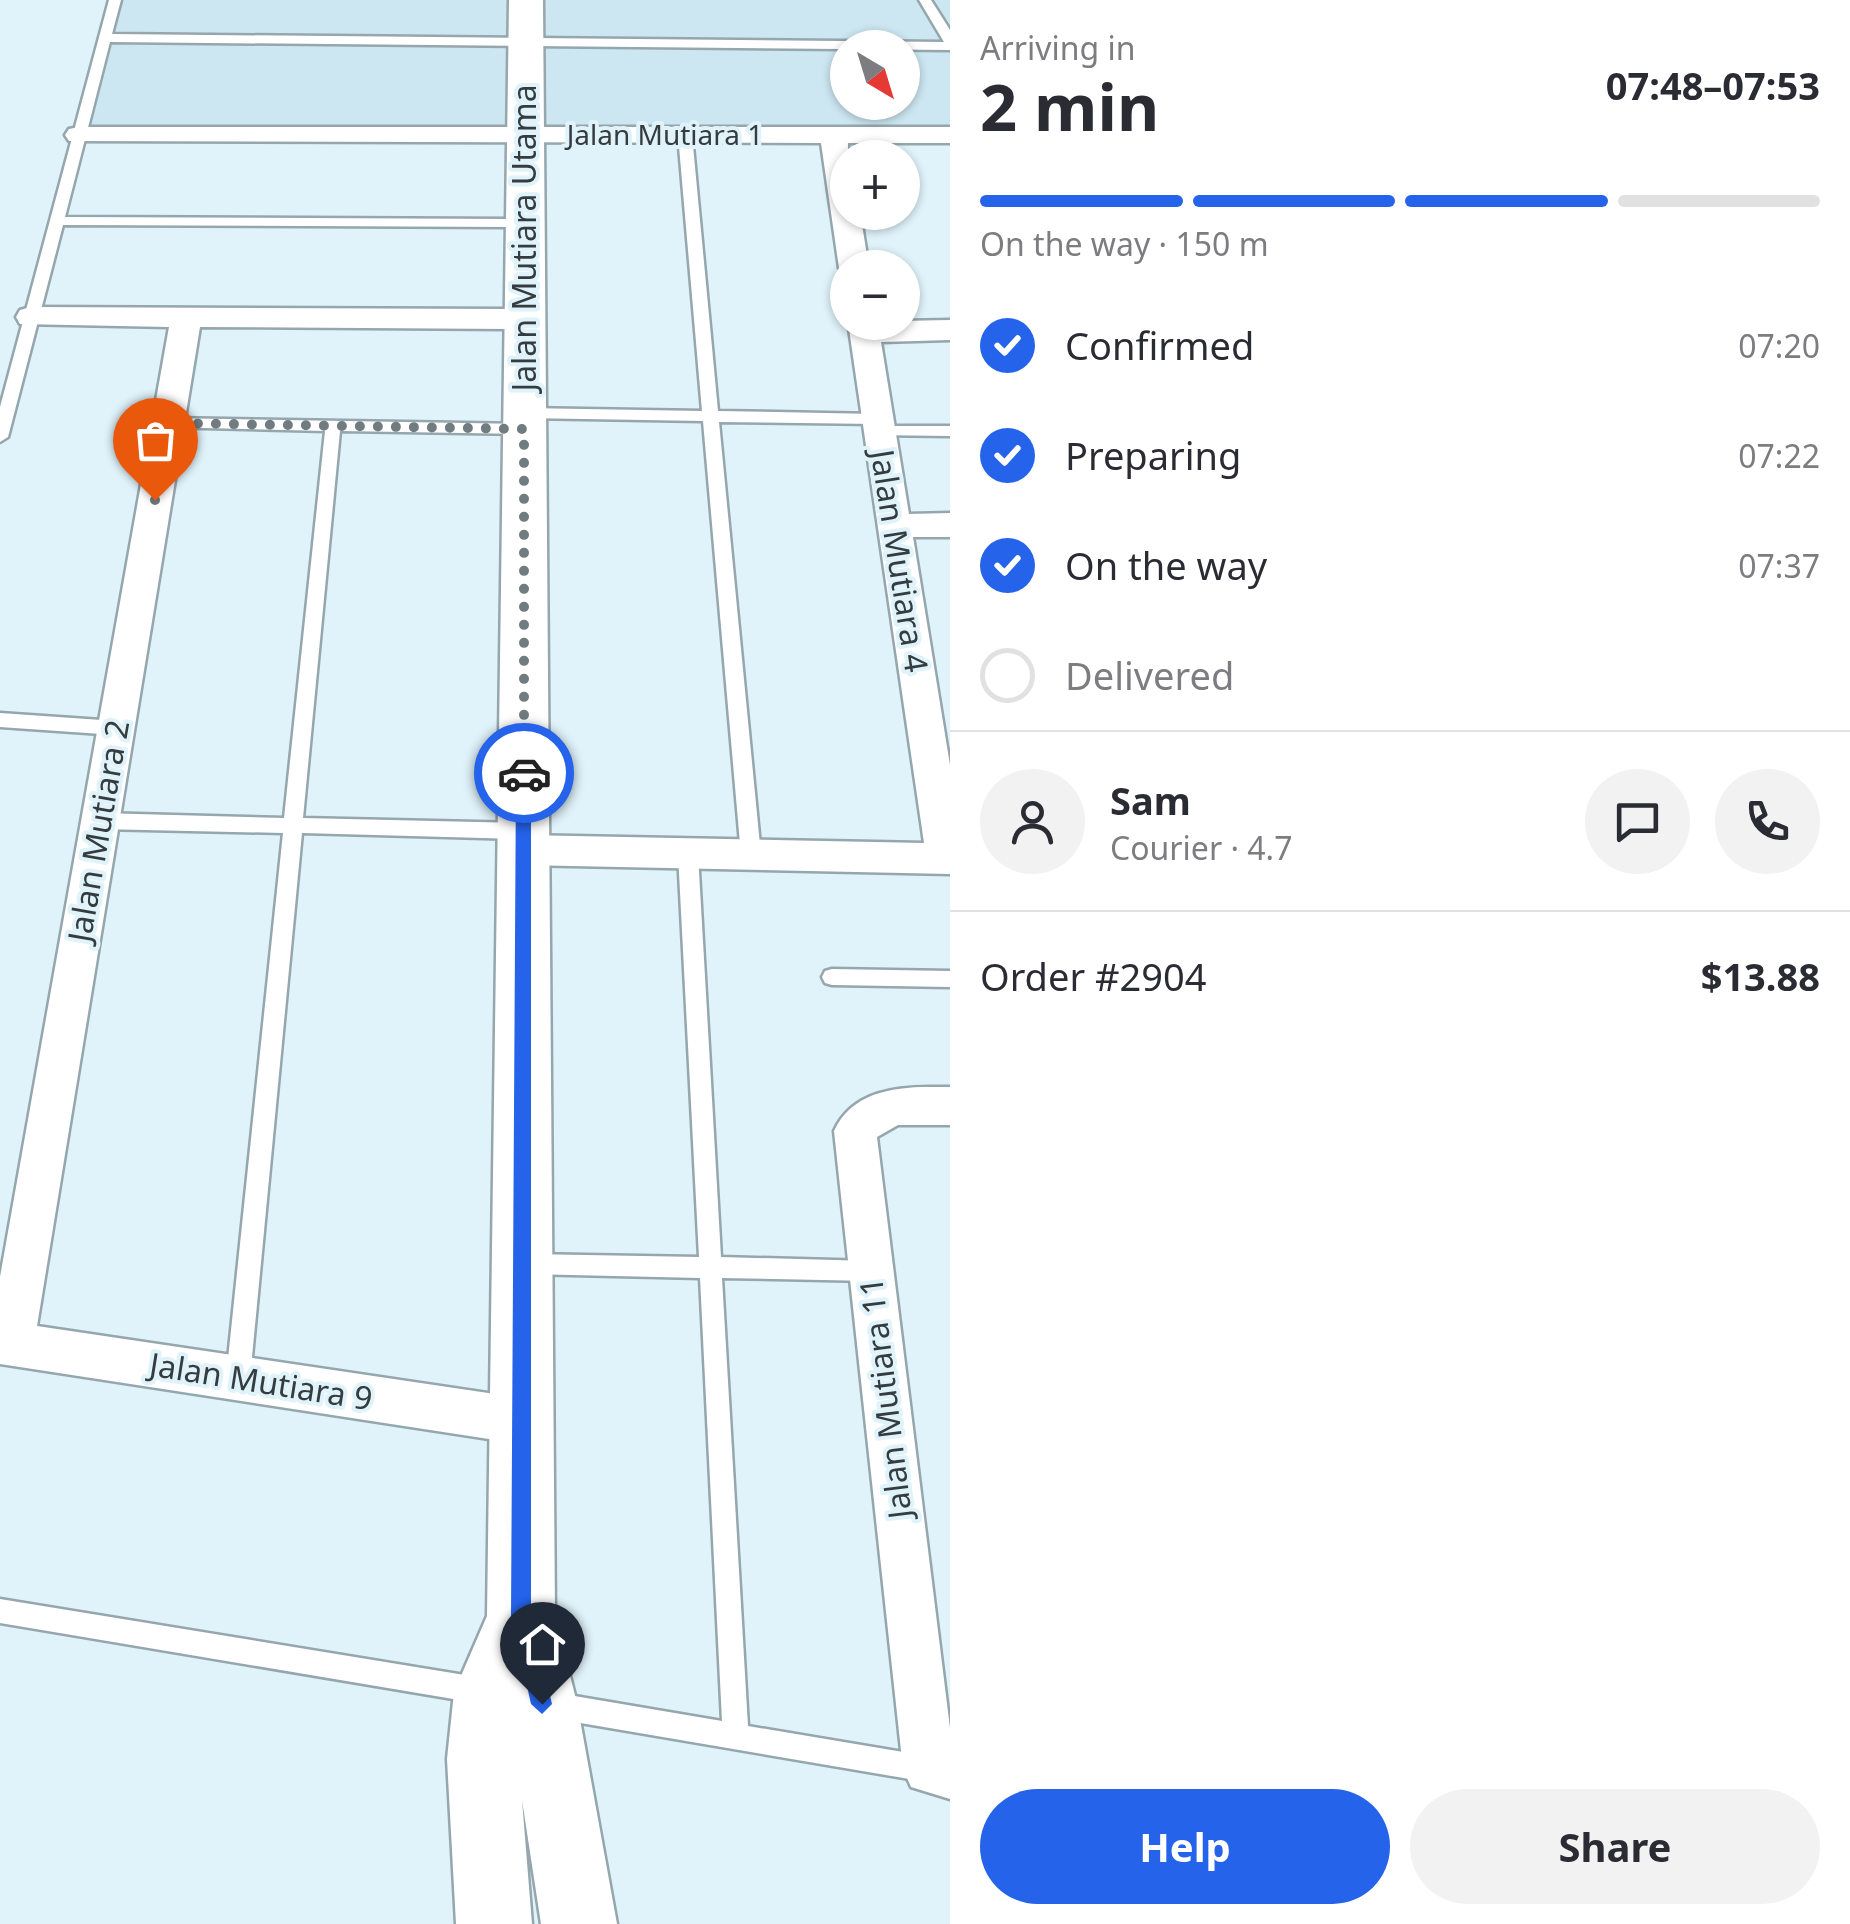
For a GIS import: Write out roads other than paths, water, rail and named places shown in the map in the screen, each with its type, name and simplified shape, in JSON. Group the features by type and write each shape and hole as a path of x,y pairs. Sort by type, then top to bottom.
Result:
{"street":[{"name":"Jalan Mutiara Utama","path":"526,21 521,1616 515,1698 578,1924"},
{"path":"834,135 851,250"},
{"name":"Jalan Mutiara 1","path":"79,136 950,135"},
{"path":"32,318 525,319"},
{"name":"Jalan Mutiara 2","path":"6,1343 186,318"},
{"path":"920,329 950,330"},
{"name":"Jalan Mutiara 4","path":"865,340 948,859"},
{"path":"894,526 950,525"},
{"path":"523,840 688,854 948,859"},
{"name":"Jalan Mutiara 11","path":"939,1771 855,1131 868,1113 898,1105 950,1106"},
{"name":"Jalan Mutiara 9","path":"6,1343 522,1421"},
{"name":"Jalan Mutiara Utama","path":"494,1924 483,1759 515,1698"}],"lane":[{"path":"0,436 115,0"},
{"path":"925,0 950,44"},
{"path":"105,38 526,21 950,44"},
{"path":"684,135 751,855"},
{"path":"57,221 526,223"},
{"path":"168,423 333,426 710,416 950,431"},
{"path":"238,1378 333,426"},
{"path":"0,720 116,728"},
{"path":"100,821 293,825 523,840"},
{"path":"688,854 736,1737"},
{"path":"832,977 950,979"},
{"path":"522,1264 871,1271"},
{"path":"0,1610 939,1771"}]}
